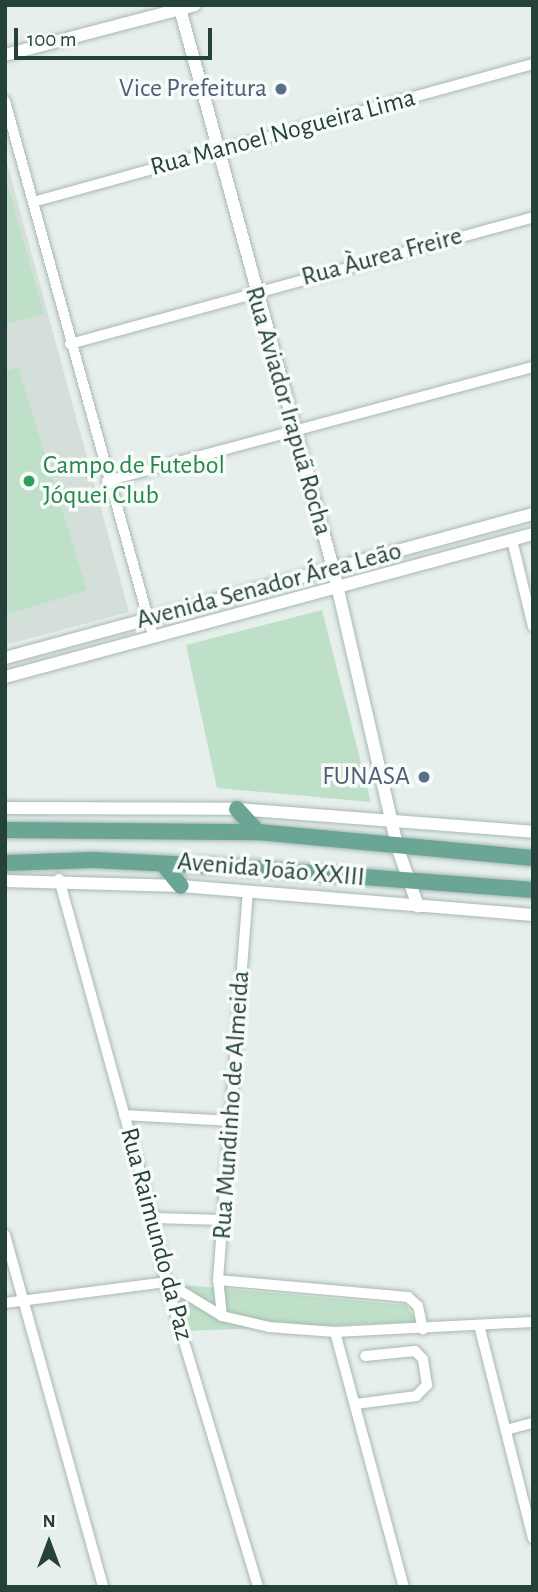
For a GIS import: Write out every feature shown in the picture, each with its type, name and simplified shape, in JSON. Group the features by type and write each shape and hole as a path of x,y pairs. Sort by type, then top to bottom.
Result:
{"main road":[{"path":"237,808 258,832"},
{"name":"Avenida João XXIII","path":"5,830 258,832 533,858"},
{"name":"Avenida João XXIII","path":"5,863 163,864 408,878 533,890"},
{"path":"163,864 181,886"}],"street":[{"path":"5,55 195,5"},
{"name":"Rua Aviador Irapuã Rocha","path":"180,7 293,432 333,568 397,846 418,906"},
{"name":"Rua Manoel Nogueira Lima","path":"33,202 533,64"},
{"path":"5,101 107,481 153,636"},
{"name":"Rua Àurea Freire","path":"70,344 255,291 533,217"},
{"path":"107,481 533,367"},
{"name":"Avenida Senador Área Leão","path":"5,658 533,514"},
{"name":"Avenida Senador Área Leão","path":"5,677 533,534"},
{"path":"512,540 533,627"},
{"path":"37,649 43,667"},
{"path":"5,808 237,808 533,832"},
{"name":"Avenida João XXIII","path":"5,881 59,879 181,886 248,894 533,915"},
{"name":"Rua Raimundo da Paz","path":"59,879 153,1218 166,1282 258,1587"},
{"name":"Rua Mundinho de Almeida","path":"222,1316 218,1280 248,894"},
{"path":"124,1115 232,1121"},
{"path":"153,1218 223,1220"},
{"path":"5,1235 103,1587"},
{"path":"218,1280 408,1297 416,1301 423,1329"},
{"path":"5,1303 166,1282 222,1316 269,1327 335,1332 533,1322"},
{"path":"479,1325 533,1538"},
{"path":"335,1332 404,1587"},
{"path":"356,1404 416,1396 427,1385 423,1359 415,1351 365,1356"},
{"path":"506,1430 533,1423"}],"shaded area":[{"path":"5,156 129,612 5,645"}],"green space":[{"path":"5,175 44,314 7,324 5,318"},
{"name":"Campo de Futebol Jóquei Club","path":"18,367 87,590 5,615 5,371"},
{"path":"322,610 371,802 217,788 186,645"},
{"path":"174,1284 406,1305 417,1322 186,1331"}],"place":[{"name":"Vice Prefeitura","path":"281,89"},
{"name":"Campo de Futebol Jóquei Club","path":"29,481"},
{"name":"FUNASA","path":"424,777"}]}
